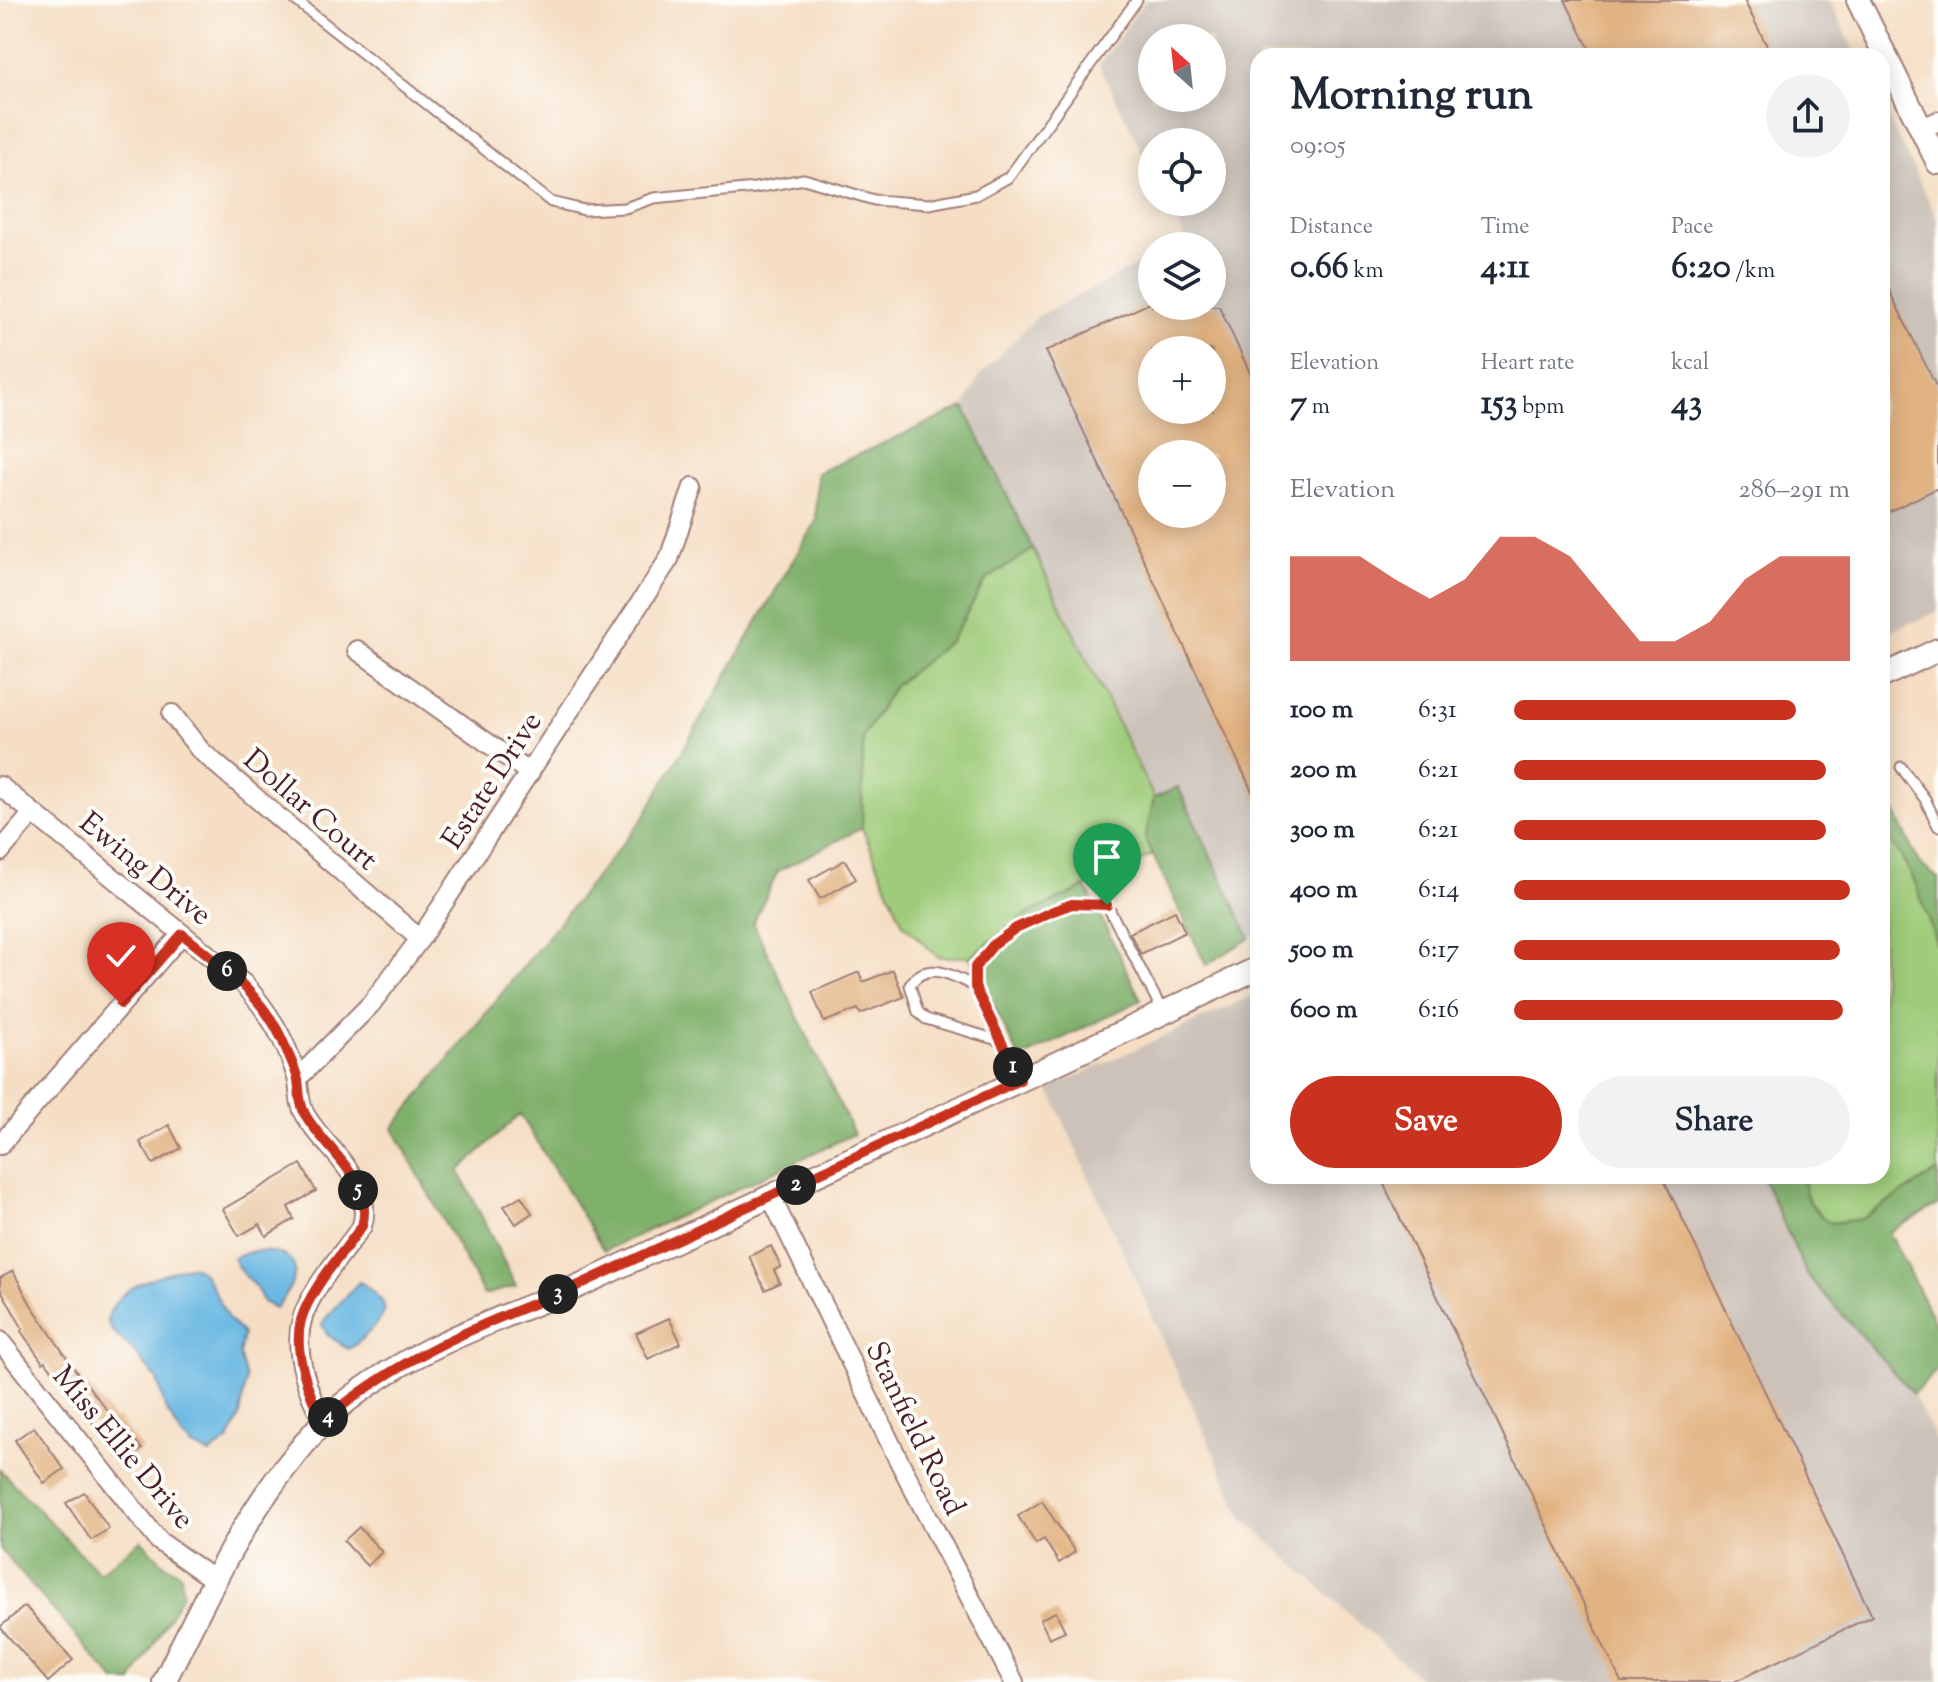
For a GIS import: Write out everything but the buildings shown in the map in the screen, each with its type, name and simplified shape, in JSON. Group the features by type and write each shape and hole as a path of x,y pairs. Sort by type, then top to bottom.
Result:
{"street":[{"path":"1858,0 1885,48"},
{"path":"1890,56 1929,125 1938,163"},
{"name":"Estate Drive","path":"298,1078 371,1004 420,939 669,559 693,487"},
{"path":"357,650 530,773"},
{"path":"1890,672 1938,650"},
{"name":"Dollar Court","path":"172,714 200,750 420,939"},
{"name":"Ewing Drive","path":"0,786 244,984 279,1029 298,1078 299,1099 305,1115 355,1177 365,1214 362,1226 314,1295 302,1319 300,1336 307,1389 324,1421"},
{"path":"0,852 33,813"},
{"path":"0,1145 182,934"},
{"path":"164,1682 214,1580 256,1507 324,1421 346,1402 429,1350 771,1197 1250,972"},
{"name":"Stanfield Road","path":"771,1197 905,1473 1014,1682"},
{"name":"Miss Ellie Drive","path":"0,1341 159,1541 214,1580"}],"lane":[{"path":"295,0 551,202 584,210 625,208 654,198 755,188 804,179 874,200 929,204 976,195 1009,177 1137,0"},
{"path":"1901,767 1925,799 1938,826"},
{"path":"1020,1080 975,987 975,967 994,944 1016,928 1072,904 1107,905 1164,1013"},
{"path":"975,987 941,972 928,971 915,977 910,985 918,1012 926,1019 1001,1041"}],"shaded area":[{"path":"1146,0 1829,0 1853,48 1250,48 1250,938 1178,787 1154,798 964,407 980,375 1038,316 1138,265 1138,320 1226,320 1226,232 1183,232 1175,216 1226,216 1226,128 1138,128 1138,143 1099,65"},
{"path":"1890,122 1938,219 1938,612 1890,631"},
{"path":"1250,997 1250,1184 1766,1184 1807,1275 1913,1394 1938,1444 1938,1682 1424,1682 1243,1518 1049,1089"}],"green space":[{"path":"964,407 1033,549 986,580 951,640 894,686 863,737 862,828 778,871 753,923 854,1134 604,1251 520,1114 459,1171 516,1286 484,1295 393,1128 642,820 816,521 817,473"},
{"path":"1033,549 1154,798 1145,839 1153,855 1027,914 970,957 938,957 903,924 862,828 863,737 894,686 951,640 986,580"},
{"path":"1178,787 1250,938 1206,965 1145,839 1154,798"},
{"path":"1890,801 1919,863 1938,878 1938,948 1910,872 1890,842"},
{"path":"1890,841 1897,848 1917,886 1938,948 1938,1171 1861,1219 1830,1223 1810,1203 1804,1184 1890,1184"},
{"path":"1086,887 1141,1000 1020,1059 970,957 1027,914"},
{"path":"1938,1171 1938,1205 1889,1232 1938,1329 1938,1369 1913,1394 1807,1275 1766,1184 1804,1184 1810,1203 1830,1223 1861,1219"},
{"path":"0,1470 99,1573 141,1540 162,1562 181,1574 183,1593 132,1682 116,1682 0,1549"}],"water":[{"path":"253,1251 283,1255 294,1266 290,1286 275,1308 263,1302 233,1258"},
{"path":"189,1266 196,1268 208,1280 226,1315 243,1335 239,1354 246,1379 240,1416 229,1440 210,1454 192,1446 182,1436 165,1408 157,1379 113,1332 107,1321 111,1309 128,1291 152,1278"},
{"path":"359,1282 381,1300 384,1312 368,1333 348,1349 328,1335 322,1325"}],"route":[{"path":"121,1004 182,934 244,984 263,1005 279,1029 298,1078 299,1099 305,1115 355,1177 365,1214 362,1226 314,1295 302,1319 300,1336 307,1389 324,1421 346,1402 429,1350 507,1313 566,1291 1020,1080 975,987 975,967 994,944 1016,928 1072,904 1107,905"}]}
